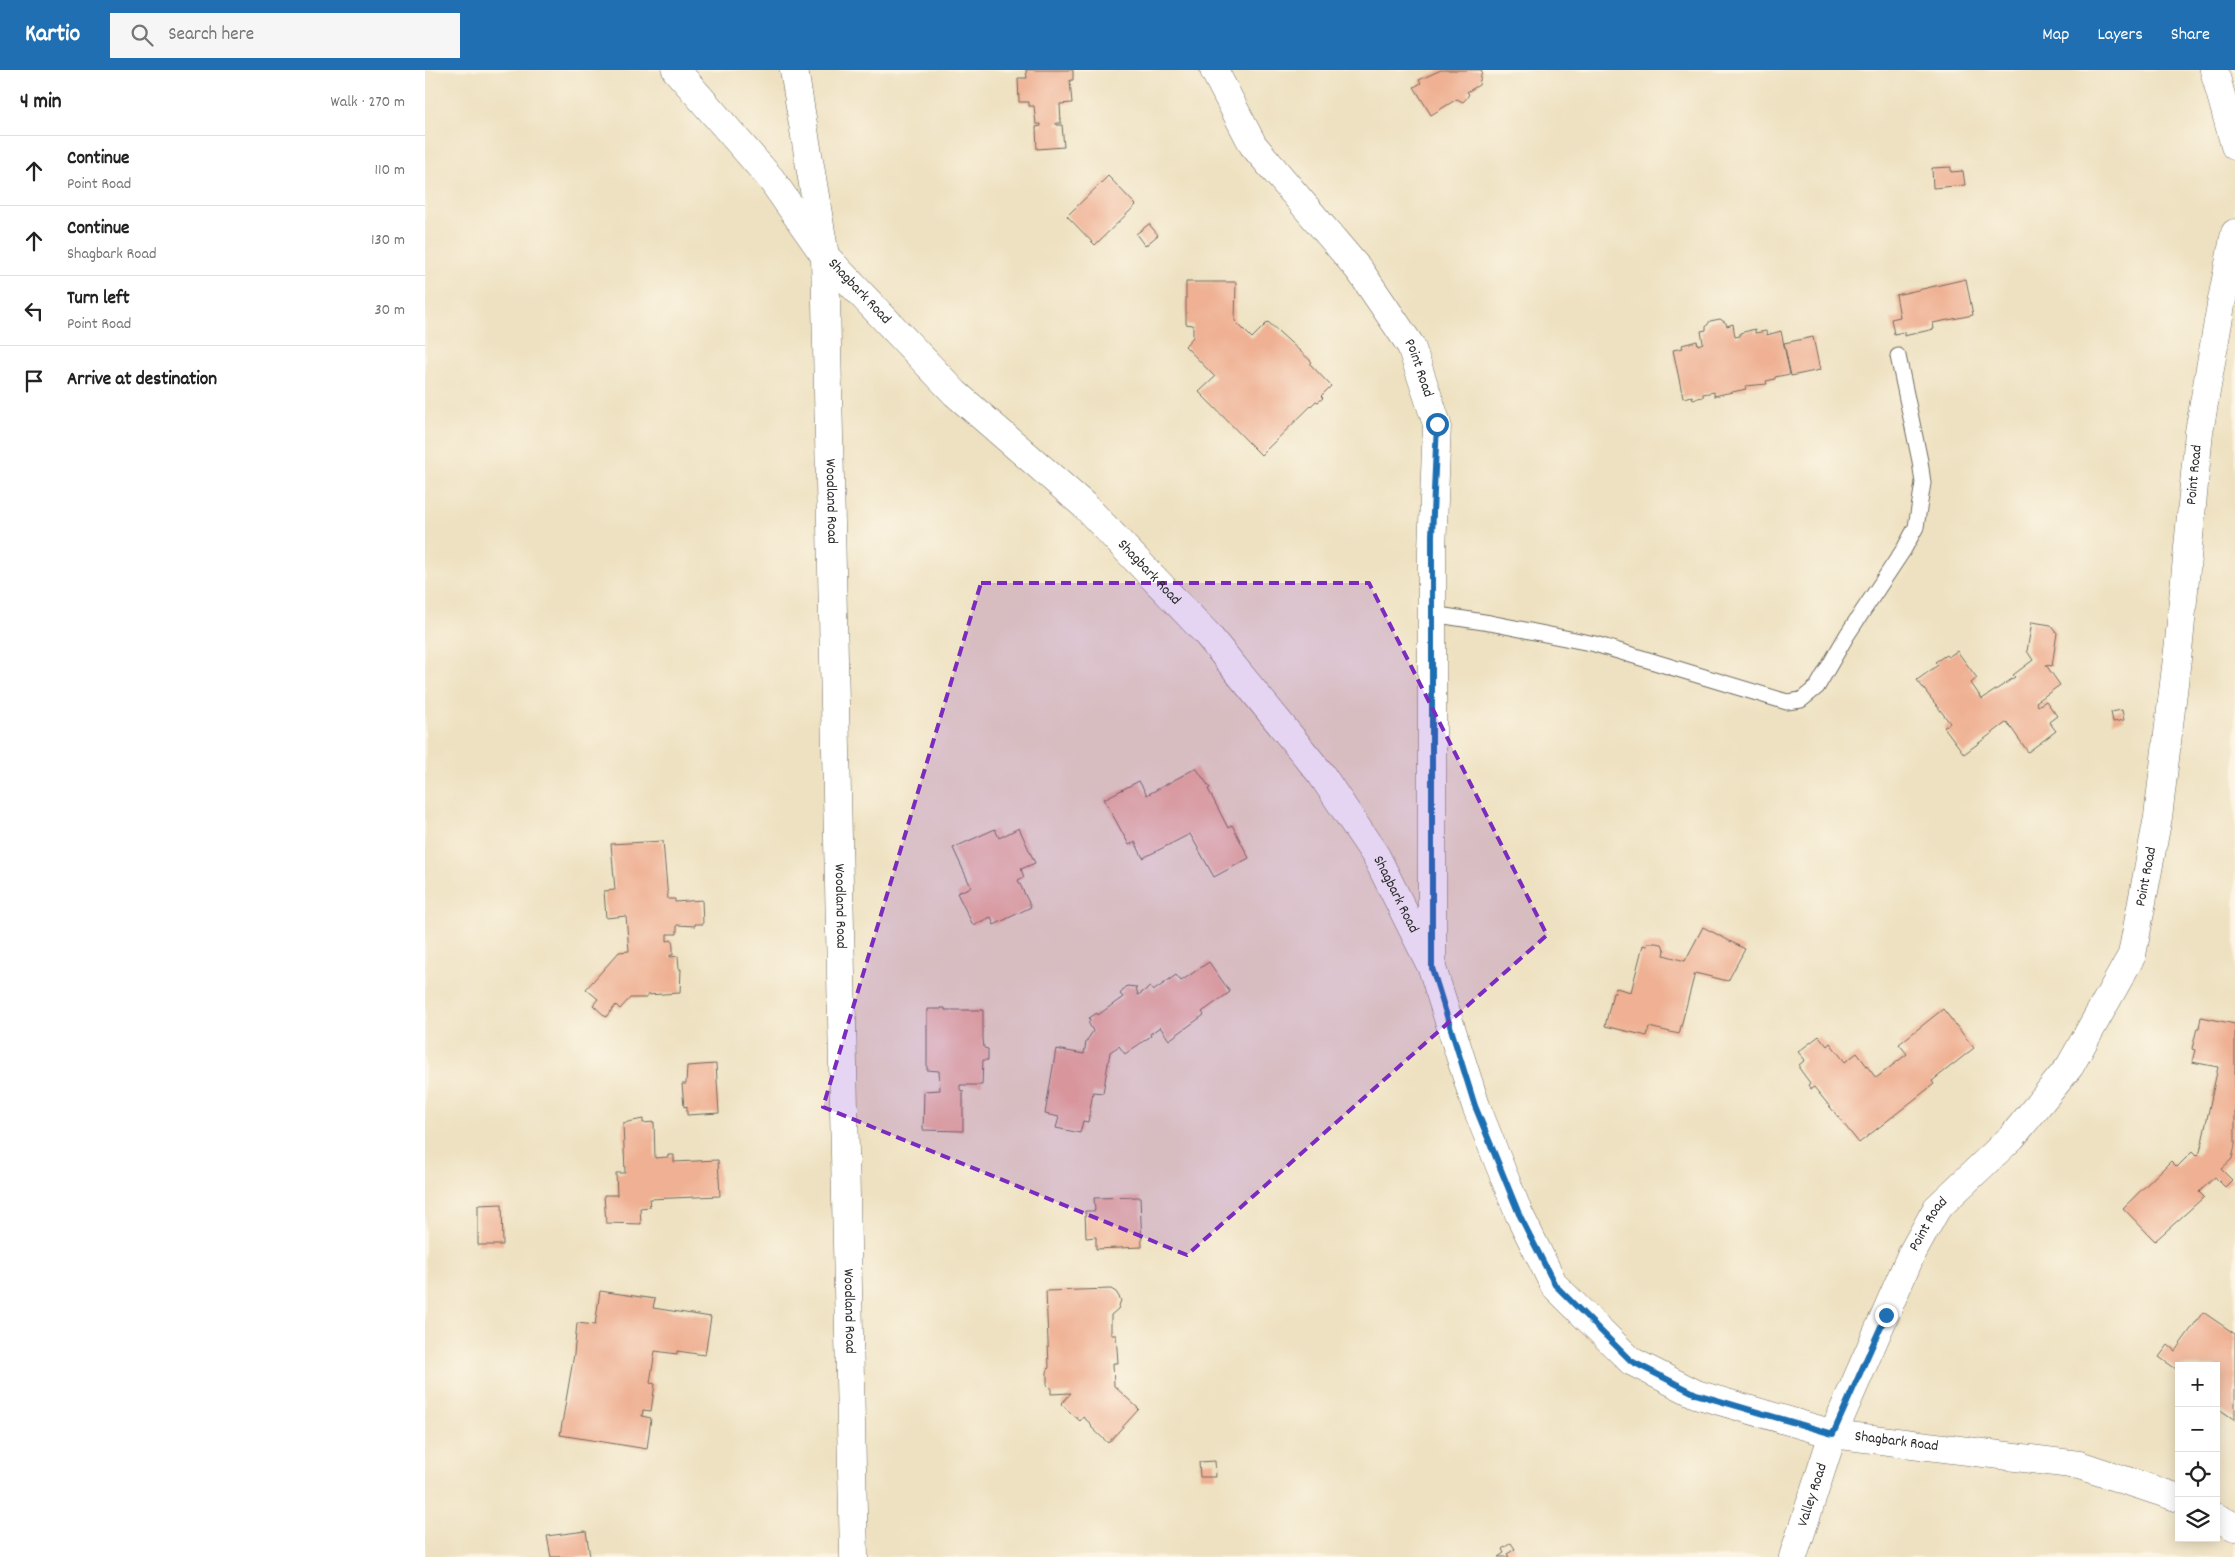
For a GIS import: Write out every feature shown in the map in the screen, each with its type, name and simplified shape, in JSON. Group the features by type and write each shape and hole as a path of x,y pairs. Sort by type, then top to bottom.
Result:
{"street":[{"name":"Shagbark Road","path":"676,70 771,179 825,256 955,393 1085,506 1207,634 1321,774 1371,848 1432,968 1475,1106 1519,1214 1555,1285 1631,1361 1696,1394 1833,1434 2079,1466 2176,1497"},
{"name":"Shagbark Road","path":"795,70 825,256"},
{"name":"Point Road","path":"1214,70 1253,145 1359,271 1411,346 1437,424 1432,536 1432,968"},
{"path":"2214,70 2235,139"},
{"name":"Point Road","path":"1833,1434 1911,1255 1937,1208 2012,1137 2070,1066 2132,955 2159,818 2179,642 2199,432 2235,233"},
{"name":"Woodland Road","path":"825,256 854,1557"},
{"name":"Valley Road","path":"1793,1557 1833,1434"},
{"path":"2220,1519 2235,1527"}],"lane":[{"path":"1432,614 1490,623 1595,644 1787,702 1801,700 1817,687 1847,635 1904,550 1916,527 1923,483 1898,356"}],"highlighted area":[{"path":"981,583 1369,583 1547,935 1187,1255 823,1107"}],"building":[{"path":"1026,70 1073,70 1073,80 1070,80 1072,103 1060,104 1061,123 1056,123 1057,125 1062,125 1064,147 1037,149 1036,127 1041,126 1041,124 1036,124 1034,106 1029,106 1029,102 1019,102 1018,78 1027,78"},
{"path":"1441,70 1482,70 1479,85 1467,92 1469,94 1463,102 1457,99 1431,115 1414,87 1421,83 1419,80"},
{"path":"1951,167 1951,172 1963,171 1965,185 1933,188 1932,168"},
{"path":"1108,176 1136,205 1095,245 1067,216"},
{"path":"1149,224 1158,235 1145,246 1136,234"},
{"path":"1966,279 1973,315 1933,323 1934,329 1904,336 1904,332 1894,334 1891,319 1900,317 1896,295"},
{"path":"1186,282 1236,282 1235,321 1252,338 1268,322 1312,362 1310,364 1331,386 1321,396 1323,398 1318,402 1316,401 1261,455 1199,392 1215,377 1185,346 1193,337 1193,325 1186,324"},
{"path":"1720,319 1727,326 1733,324 1735,337 1740,336 1740,333 1755,329 1755,333 1766,331 1767,335 1781,331 1790,374 1775,377 1775,379 1766,381 1767,384 1745,386 1746,389 1714,396 1714,392 1703,394 1703,397 1693,399 1692,396 1683,398 1673,350 1683,348 1682,345 1697,341 1698,345 1703,343 1701,331 1706,330 1710,321"},
{"path":"1813,337 1820,370 1791,376 1784,343"},
{"path":"2032,622 2051,625 2057,633 2052,666 2046,665 2060,685 2036,702 2038,706 2046,701 2057,716 2049,722 2056,731 2028,752 2007,722 1964,754 1944,727 1950,723 1917,680 1938,665 1935,662 1957,651 1977,678 1971,683 1982,699 2015,677 2013,675 2033,660 2027,651"},
{"path":"2122,710 2124,720 2113,722 2111,712"},
{"path":"1196,768 1210,788 1208,789 1228,828 1232,825 1249,858 1214,877 1190,834 1143,858 1135,842 1129,845 1104,799 1139,781 1147,795"},
{"path":"1019,828 1035,863 1021,869 1024,877 1018,880 1031,907 994,925 991,917 973,925 957,893 971,887 953,848 995,829 999,838"},
{"path":"663,841 668,899 675,899 675,902 702,900 703,924 695,924 695,926 677,925 677,934 667,934 667,941 672,940 673,947 673,955 670,955 670,957 678,956 679,969 681,969 680,993 647,995 647,998 630,998 620,1009 616,1005 606,1017 593,1005 598,999 586,989 619,952 629,951 626,916 606,918 604,891 615,890 611,844"},
{"path":"1703,927 1745,949 1728,981 1695,973 1679,1034 1649,1027 1647,1036 1605,1026 1616,988 1631,992 1643,945 1647,946 1648,943 1662,944 1665,951 1664,955 1685,961"},
{"path":"1209,962 1230,992 1202,1012 1204,1015 1169,1040 1160,1027 1150,1034 1151,1036 1125,1054 1119,1046 1110,1052 1103,1093 1093,1092 1088,1122 1083,1121 1080,1133 1056,1128 1059,1117 1045,1114 1056,1049 1084,1054 1086,1042 1093,1031 1088,1022 1089,1018 1097,1013 1098,1015 1123,997 1120,994 1127,986 1136,987 1138,995 1150,987 1153,991 1176,975 1181,981"},
{"path":"945,1008 945,1010 983,1010 984,1048 988,1049 988,1060 983,1060 982,1085 960,1085 960,1090 963,1091 963,1131 923,1130 924,1091 940,1090 939,1071 927,1070 927,1009"},
{"path":"1943,1009 1974,1048 1932,1081 1934,1084 1859,1143 1814,1087 1811,1089 1808,1085 1810,1083 1799,1068 1799,1065 1805,1060 1798,1052 1819,1036 1827,1046 1830,1043 1845,1062 1857,1053 1876,1078 1907,1054 1899,1044"},
{"path":"2201,1017 2235,1024 2235,1145 2232,1159 2221,1169 2232,1180 2225,1187 2215,1177 2199,1192 2204,1197 2155,1241 2123,1208 2171,1161 2177,1167 2192,1152 2196,1156 2200,1152 2218,1067 2192,1062 2195,1050 2192,1049"},
{"path":"716,1064 719,1113 687,1115 687,1106 684,1107 682,1084 686,1084 687,1066"},
{"path":"643,1119 643,1123 654,1122 655,1158 674,1155 674,1162 718,1160 720,1196 649,1199 650,1207 640,1208 641,1224 606,1223 604,1195 617,1195 616,1173 625,1173 623,1123"},
{"path":"1140,1197 1142,1247 1096,1249 1096,1237 1086,1238 1085,1211 1095,1211 1094,1198"},
{"path":"502,1204 503,1245 478,1245 478,1205"},
{"path":"1111,1289 1116,1292 1121,1300 1118,1309 1111,1315 1111,1335 1116,1335 1118,1363 1113,1363 1114,1386 1139,1409 1108,1443 1083,1417 1080,1421 1061,1404 1071,1393 1051,1394 1051,1389 1047,1385 1049,1367 1046,1291"},
{"path":"600,1291 655,1299 653,1308 711,1317 705,1355 677,1351 677,1354 655,1351 650,1383 655,1384 651,1411 643,1410 642,1416 651,1418 647,1449 560,1435 574,1354 577,1323 595,1325"},
{"path":"2203,1312 2235,1334 2235,1420 2220,1410 2220,1362 2175,1362 2175,1368 2159,1357 2168,1345 2175,1351"},
{"path":"1215,1461 1216,1477 1200,1477 1199,1462"},
{"path":"586,1531 590,1557 551,1557 547,1536"},
{"path":"1511,1543 1515,1549 1507,1554 1509,1557 1498,1557 1504,1553 1502,1549"}],"route":[{"path":"1437,424 1432,536 1432,968 1475,1106 1519,1214 1555,1285 1631,1361 1696,1394 1833,1434 1886,1315"}]}
